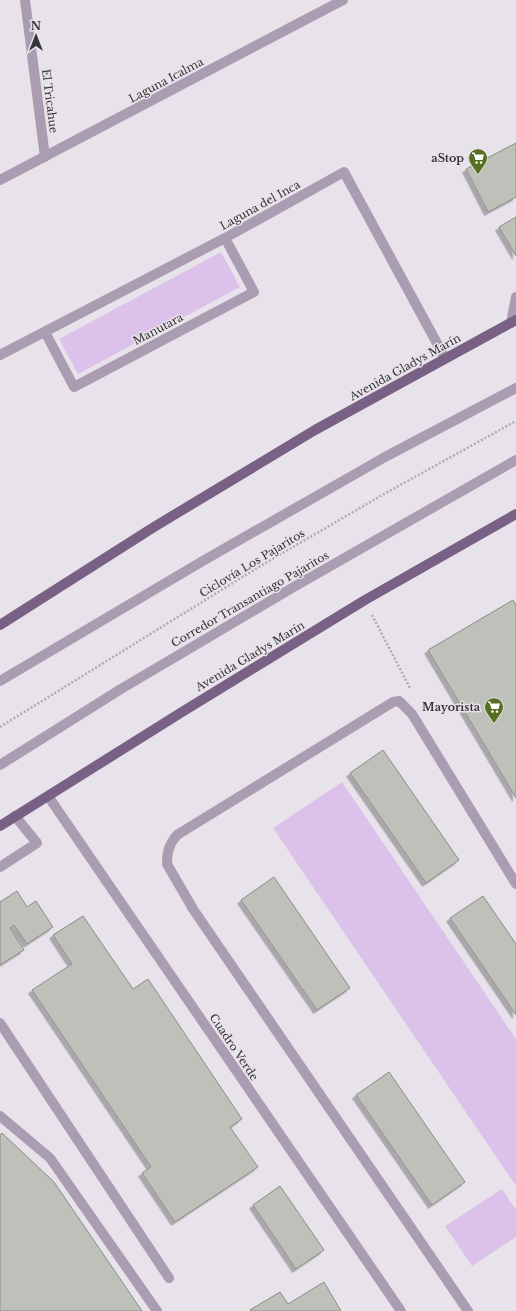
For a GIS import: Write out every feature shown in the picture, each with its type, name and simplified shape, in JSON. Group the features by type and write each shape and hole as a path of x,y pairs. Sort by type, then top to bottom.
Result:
{"main road":[{"name":"Avenida Gladys Marín","path":"0,625 230,480 315,430 514,321"},
{"name":"Avenida Gladys Marín","path":"0,826 364,600 516,514"}],"street":[{"name":"Laguna Icalma","path":"0,180 342,0"},
{"name":"El Tricahue","path":"28,1 45,157"},
{"name":"Laguna del Inca","path":"0,355 225,238 344,172 445,358"},
{"name":"Manutara","path":"45,332 74,387 254,292 225,238"},
{"path":"514,321 516,297"},
{"path":"0,681 201,562 385,457 516,388"},
{"name":"Corredor Transantiago Pajaritos","path":"0,765 127,684 516,460"},
{"path":"468,1311 193,909 167,864 169,845 177,835 393,702 399,701 412,714 516,884"},
{"name":"Cuadro Verde","path":"48,796 401,1311"},
{"path":"0,866 37,842 16,816"},
{"path":"0,1023 169,1278"},
{"path":"0,1116 50,1158 157,1311"}],"path":[{"name":"Ciclovía Los Pajaritos","path":"0,727 257,568 384,494 516,421"},
{"path":"364,600 412,692 412,714"}],"shaded area":[{"path":"221,252 240,287 78,374 59,339"},
{"path":"342,782 516,1039 516,1186 273,828"},
{"path":"502,1189 516,1210 516,1237 472,1266 445,1226"}],"building":[{"path":"516,143 516,197 488,212 466,169"},
{"path":"516,217 516,256 499,227"},
{"name":"Mayorista","path":"513,600 516,605 516,798 428,650"},
{"path":"383,750 459,860 426,883 350,773"},
{"path":"274,877 350,988 317,1010 241,900"},
{"path":"17,891 27,907 36,901 53,927 27,944 14,925 10,928 24,950 0,965 0,902"},
{"path":"483,896 516,944 516,1015 450,918"},
{"path":"83,916 133,989 148,979 242,1119 230,1127 258,1167 175,1222 142,1173 151,1167 32,990 72,964 53,935"},
{"path":"389,1072 465,1182 432,1205 356,1095"},
{"path":"2,1133 54,1182 142,1311 0,1311 0,1135"},
{"path":"280,1186 324,1250 296,1269 253,1205"},
{"path":"324,1282 341,1311 250,1310 280,1292 288,1304"}],"place":[{"name":"aStop","path":"478,175"},
{"name":"Mayorista","path":"494,724"}]}
